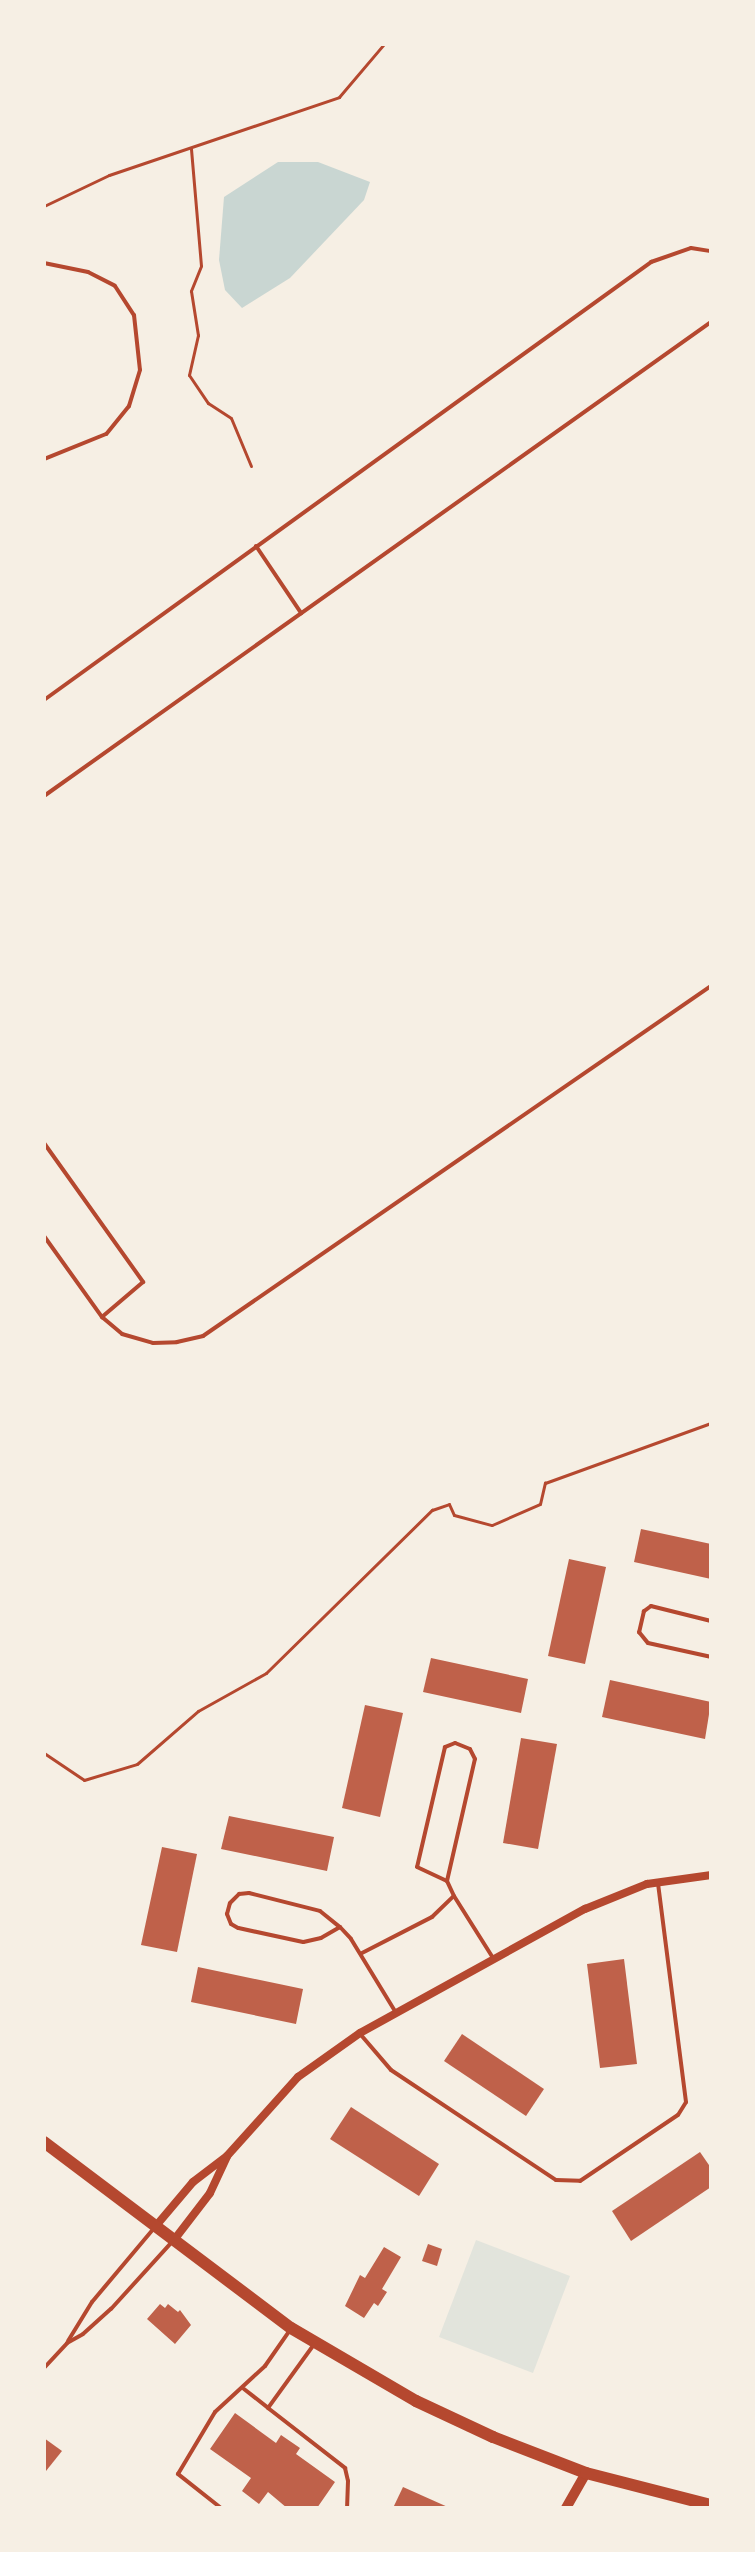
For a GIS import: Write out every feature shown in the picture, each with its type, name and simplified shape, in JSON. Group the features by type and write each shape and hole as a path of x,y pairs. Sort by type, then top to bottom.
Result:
{"main road":[{"path":"44,2142 291,2328 447,2417 586,2473 711,2505"}],"street":[{"path":"155,2227 193,2182 227,2156 298,2077 360,2033 585,1909 626,1891 658,1882 711,1875"},
{"path":"174,2240 210,2193 227,2156"},
{"path":"566,2508 586,2473"}],"lane":[{"path":"44,700 651,262 691,248 711,251"},
{"path":"44,263 88,272 115,286 134,315 140,370 129,406 106,434 44,459"},
{"path":"44,796 711,322"},
{"path":"256,546 301,613"},
{"path":"44,1236 102,1317 122,1334 153,1343 203,1336 711,986"},
{"path":"44,1143 143,1282 102,1317"},
{"path":"711,1621 651,1606 644,1611 639,1632 648,1643 711,1657"},
{"path":"447,1881 417,1867 445,1747 455,1743 470,1749 475,1759 447,1881 494,1960"},
{"path":"360,2033 378,2058 403,2079 556,2180 580,2181 678,2115 686,2102 658,1882"},
{"path":"340,1927 321,1938 303,1942 238,1928 231,1924 227,1914 230,1903 239,1894 249,1893 311,1906 340,1927 362,1953 397,2014"},
{"path":"362,1953 432,1917 454,1896"},
{"path":"44,2368 67,2343 92,2302 155,2227"},
{"path":"67,2343 83,2334 111,2309 174,2240"},
{"path":"221,2508 178,2474 215,2412 244,2389 265,2366 291,2328"},
{"path":"268,2408 315,2343"},
{"path":"244,2389 345,2468 347,2508"}],"path":[{"path":"44,206 109,175 339,97 384,44"},
{"path":"191,147 201,266 191,291 198,335 189,375 208,403 231,418 251,466"},
{"path":"44,1753 84,1780 137,1764 198,1711 266,1673 432,1510 449,1504 454,1515 492,1525 540,1504 545,1483 711,1423"}],"shaded area":[{"path":"278,162 318,162 370,182 364,200 290,278 242,308 225,290 219,260 224,197"},
{"path":"476,2240 570,2276 533,2373 439,2337"}],"building":[{"path":"641,1529 711,1544 711,1579 634,1562"},
{"path":"569,1559 606,1567 585,1664 548,1656"},
{"path":"431,1658 528,1679 521,1713 423,1692"},
{"path":"610,1680 711,1702 705,1739 602,1717"},
{"path":"365,1705 403,1713 380,1817 342,1808"},
{"path":"521,1738 557,1744 538,1849 503,1843"},
{"path":"229,1816 334,1837 327,1871 221,1849"},
{"path":"162,1847 197,1854 177,1952 141,1945"},
{"path":"624,1959 637,2064 600,2068 587,1964"},
{"path":"198,1967 303,1989 296,2024 191,2002"},
{"path":"462,2034 544,2089 526,2116 444,2061"},
{"path":"351,2107 439,2164 419,2196 330,2139"},
{"path":"700,2152 711,2168 711,2187 631,2241 612,2211"},
{"path":"428,2244 442,2249 437,2266 422,2261"},
{"path":"384,2247 401,2257 382,2289 387,2292 378,2306 374,2303 364,2318 345,2306 360,2275 365,2278"},
{"path":"160,2304 165,2308 168,2304 178,2312 180,2310 191,2325 175,2344 147,2319"},
{"path":"235,2413 276,2443 281,2435 300,2448 296,2454 335,2482 317,2508 287,2508 268,2492 259,2504 242,2491 251,2478 210,2449"},
{"path":"44,2438 62,2451 46,2471 44,2469"},
{"path":"403,2487 450,2508 393,2508"}]}
